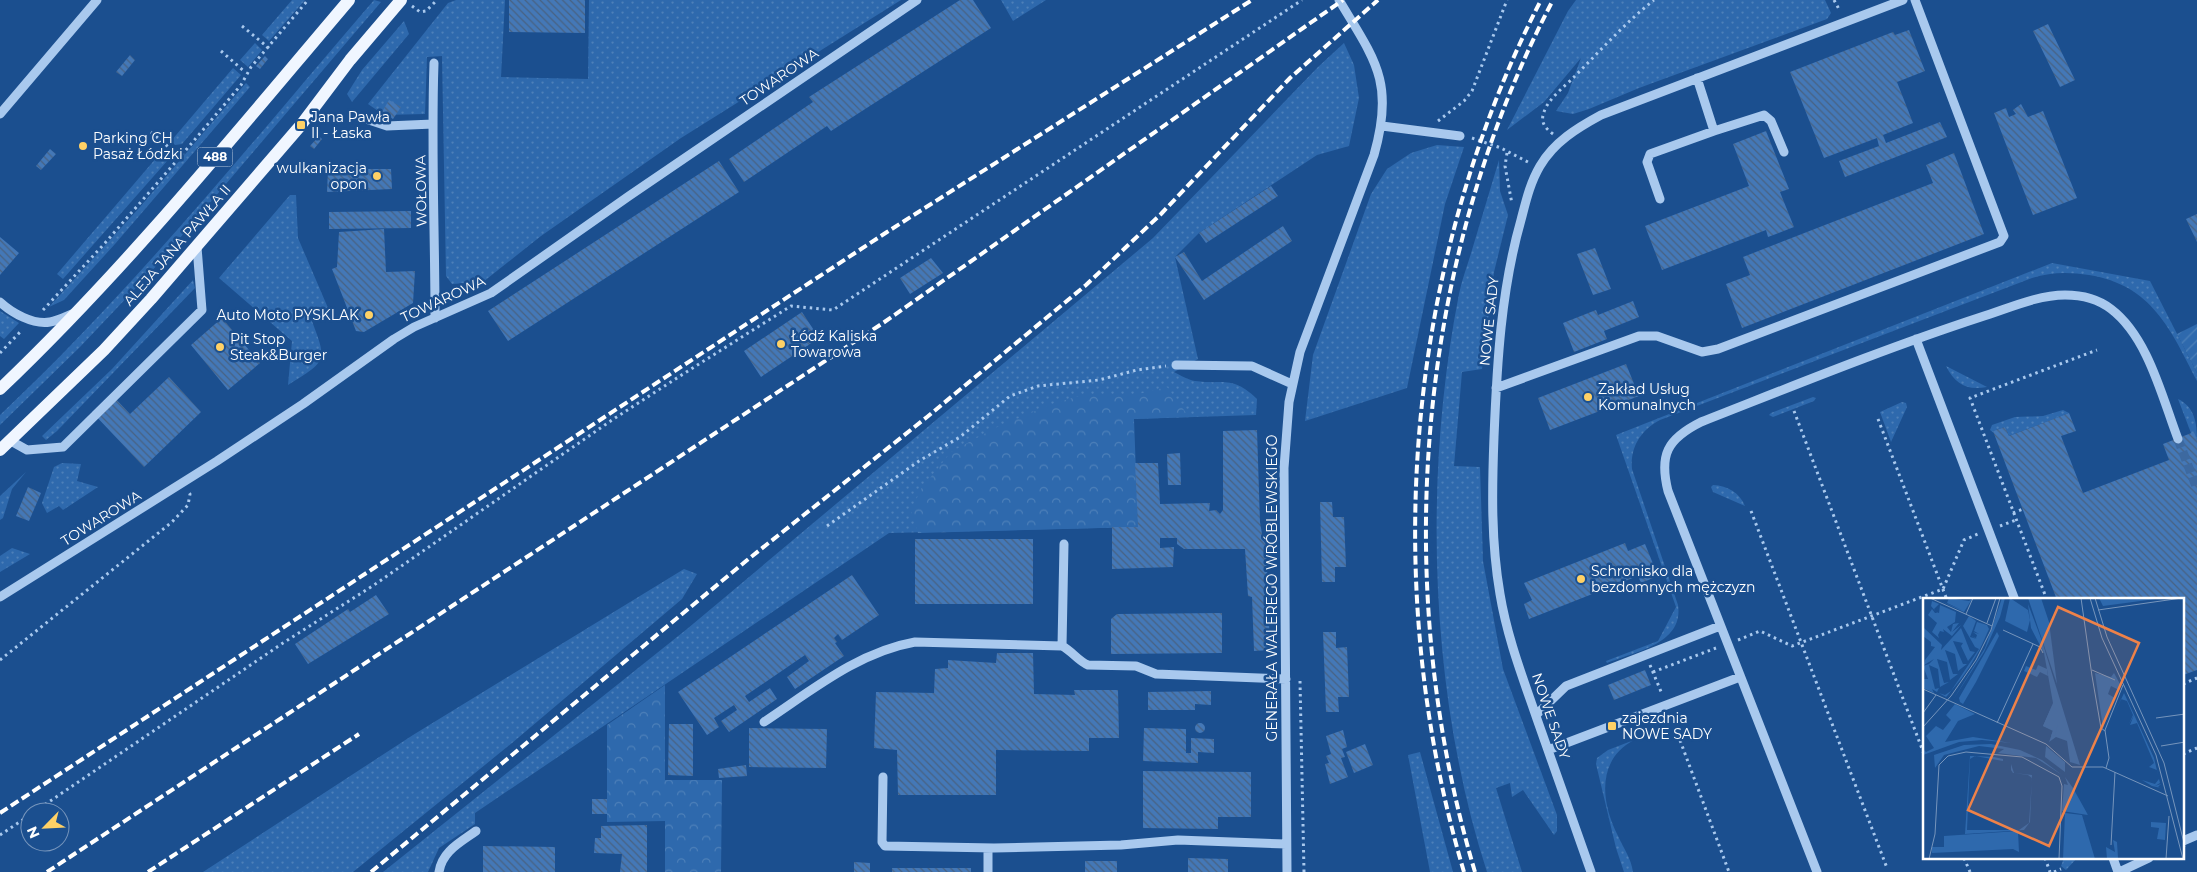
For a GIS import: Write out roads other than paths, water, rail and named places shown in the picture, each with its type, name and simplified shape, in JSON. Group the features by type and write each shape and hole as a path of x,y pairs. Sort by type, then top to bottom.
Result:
{"main road":[{"name":"ALEJA JANA PAWŁA II","path":"0,389 79,312 132,253 349,0"},
{"name":"ALEJA JANA PAWŁA II","path":"0,450 104,350 197,247 300,125 350,60 401,0"}],"street":[{"path":"0,114 97,0"},
{"name":"TOWAROWA","path":"0,597 181,484 288,414 394,339 491,293 629,196 917,0"},
{"name":"GENERAŁA WALEREGO WRÓBLEWSKIEGO","path":"1287,872 1284,461 1286,419 1292,384 1307,330 1374,155 1382,126 1384,99 1375,64 1339,0"},
{"name":"NOWE SADY","path":"1591,872 1510,640 1500,596 1494,554 1492,504 1496,388 1505,294 1510,257 1530,186 1539,168 1561,140 1601,115 1903,0"},
{"path":"1496,388 1639,336 1657,336 1702,352 1718,349 2000,242 2004,236 1915,0"},
{"name":"WOŁOWA","path":"434,63 435,318"},
{"path":"1697,78 1714,131"},
{"path":"1660,199 1647,162 1650,154 1764,115 1771,121 1784,152"},
{"path":"369,120 387,126 433,124"},
{"path":"1382,126 1425,130 1460,136"},
{"path":"11,441 27,450 63,447 202,310 197,247"},
{"path":"1817,872 1668,491 1663,466 1671,443 1679,434 1700,422 1916,338 2050,296 2080,296 2096,301 2110,308 2123,320 2138,340 2178,438"},
{"path":"0,302 15,313 48,323 79,312"},
{"path":"1916,338 2014,598"},
{"path":"1176,365 1252,366 1292,384"},
{"path":"1062,646 1064,544"},
{"path":"1536,715 1566,686 1720,626"},
{"path":"764,722 852,665 895,646 915,642 1062,646 1072,651 1081,662 1088,665 1136,666 1156,674 1286,679"},
{"path":"1548,750 1740,677"},
{"path":"882,777 882,842 885,846 988,848 1121,845 1178,840 1286,844"},
{"path":"439,872 443,858 447,853 476,831"},
{"path":"2184,841 2197,835"},
{"path":"988,848 988,872"},
{"path":"2114,860 2119,872 2146,860"}],"tunnel":[{"path":"2178,439 2197,489"}],"railway":[{"path":"0,813 887,232 1252,0"},
{"path":"47,872 883,323 1343,0"},
{"path":"371,872 746,561 927,417 1086,285 1161,214 1290,78 1378,0"},
{"path":"1464,872 1437,763 1421,652 1415,540 1420,428 1434,317 1460,208 1495,102 1541,0"},
{"path":"1475,872 1448,764 1432,653 1426,541 1430,428 1445,317 1471,207 1507,101 1553,0"},
{"path":"148,872 359,734"}],"place":[{"name":"Jana Pawła II - Łaska","path":"301,125"},
{"name":"Parking CH Pasaż Łódzki","path":"83,146"},
{"name":"wulkanizacja opon","path":"377,176"},
{"name":"Auto Moto PYSKLAK","path":"369,315"},
{"name":"Łódź Kaliska Towarowa","path":"781,344"},
{"name":"Pit Stop Steak&Burger","path":"220,347"},
{"name":"Zakład Usług Komunalnych","path":"1588,397"},
{"name":"Schronisko dla bezdomnych mężczyzn","path":"1581,579"},
{"name":"zajezdnia NOWE SADY","path":"1612,726"}]}
